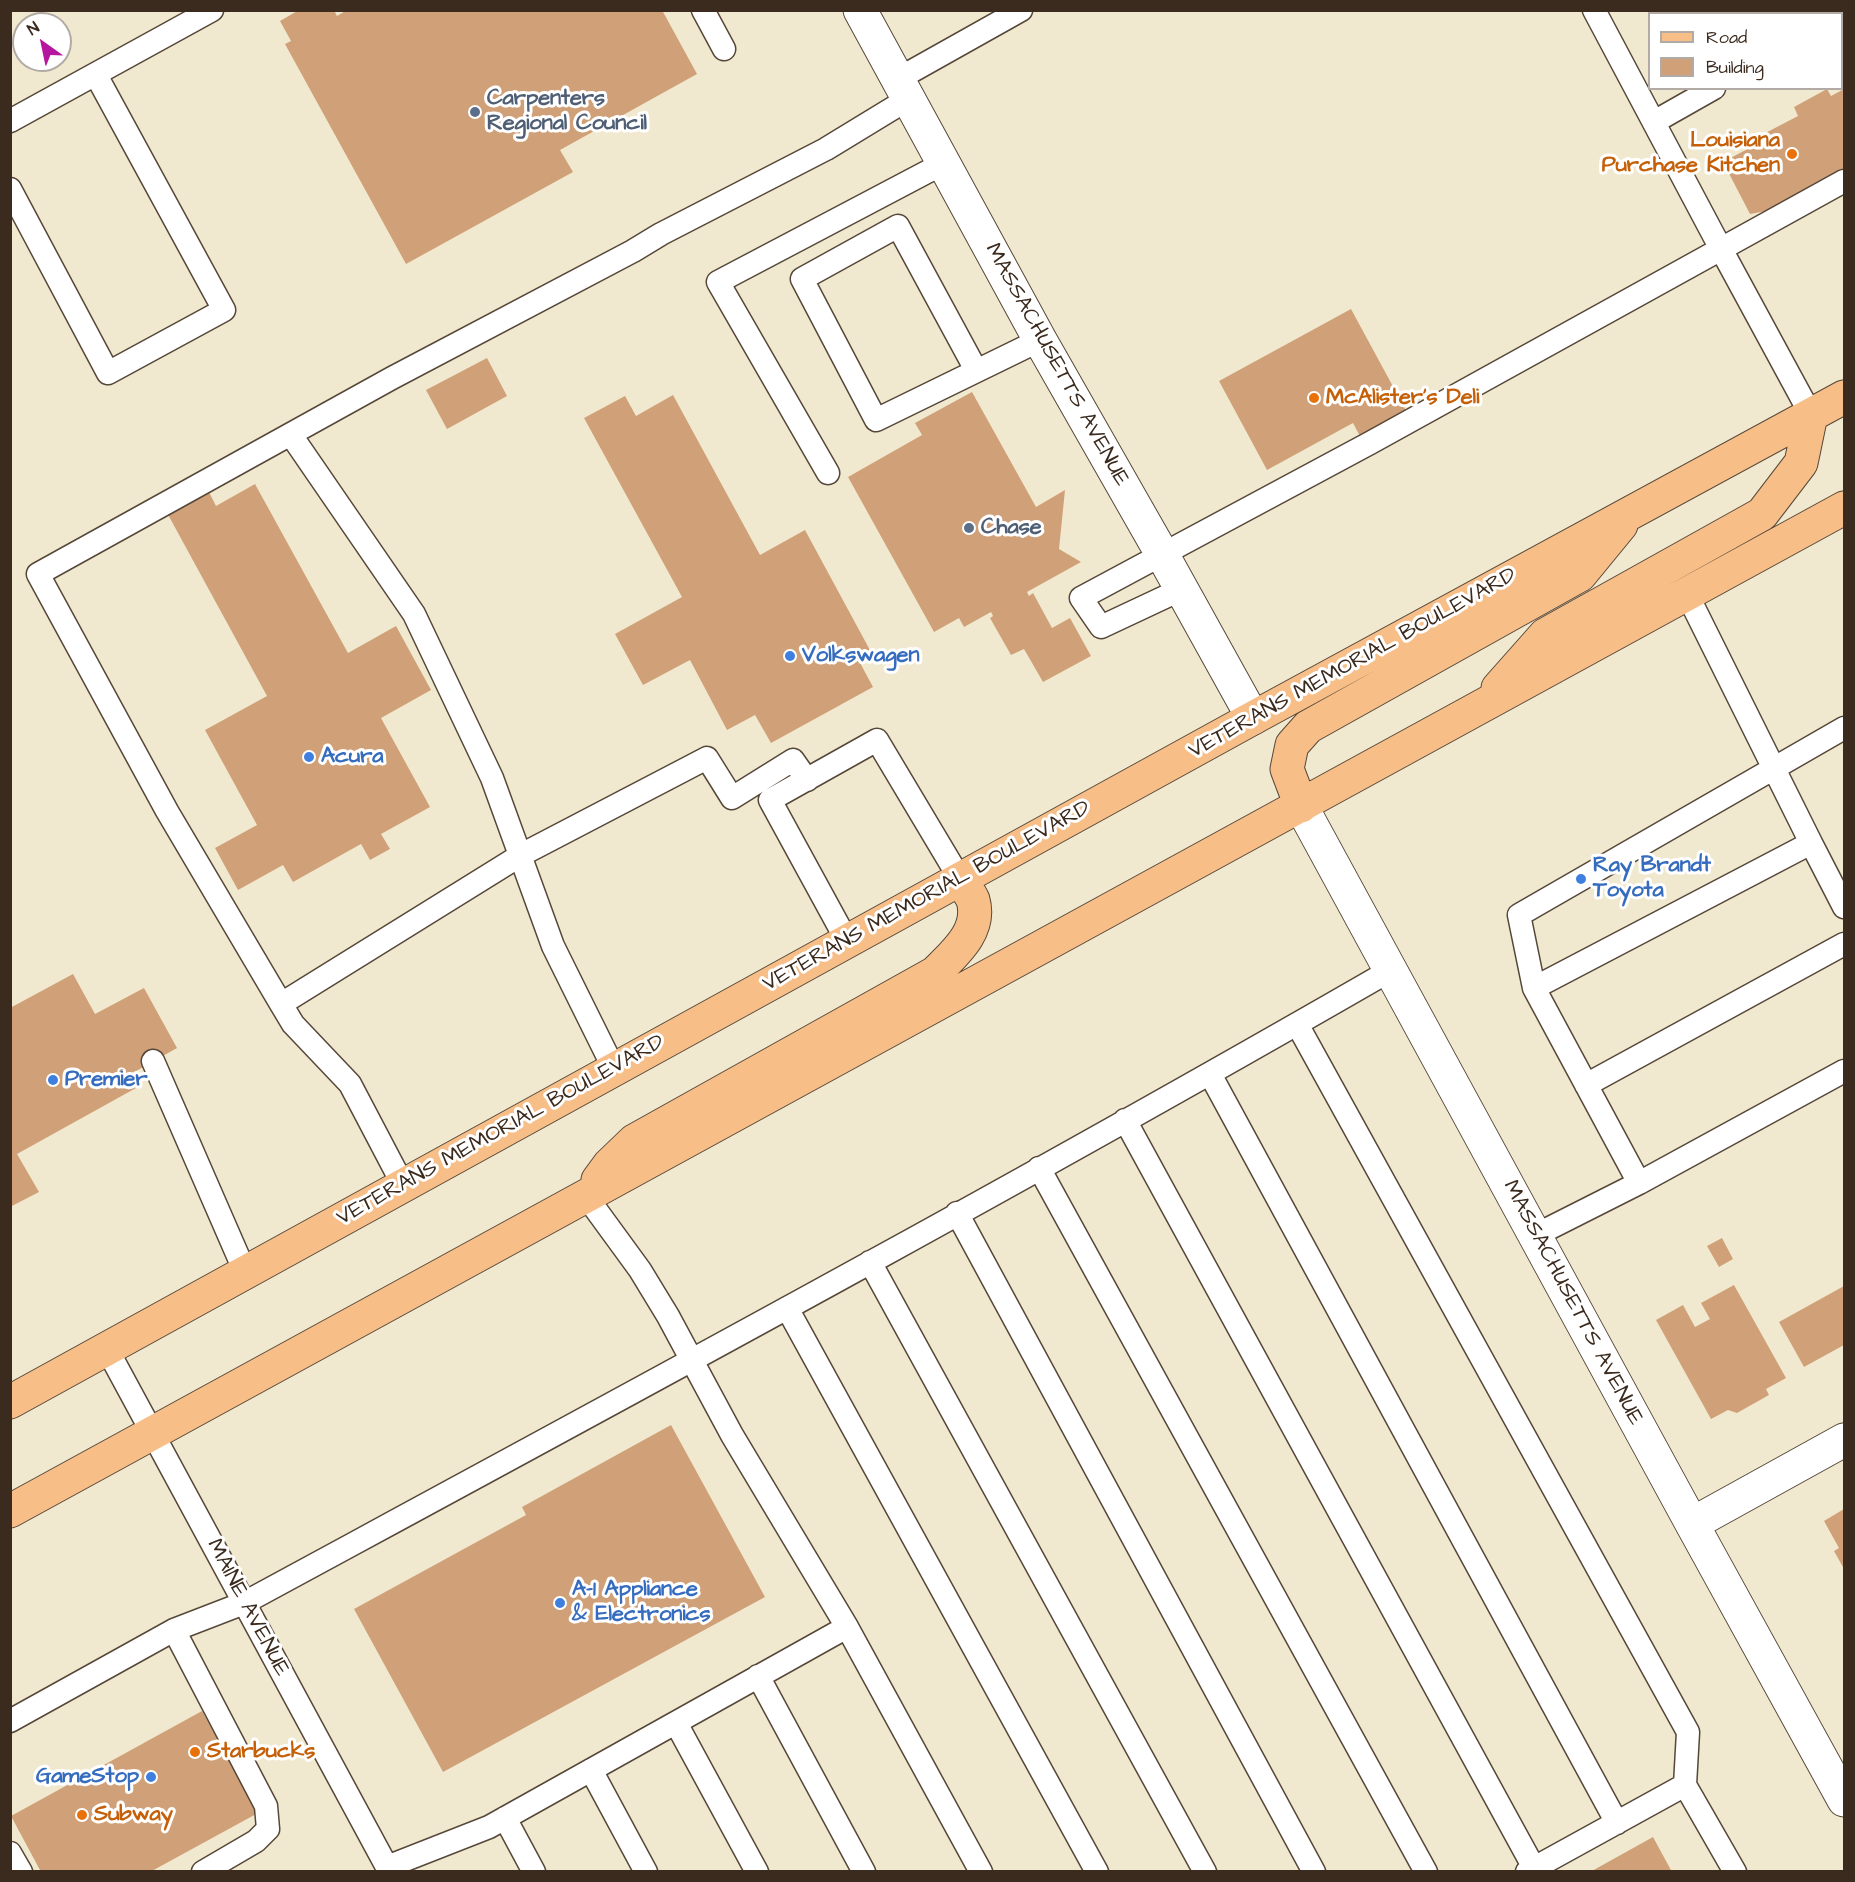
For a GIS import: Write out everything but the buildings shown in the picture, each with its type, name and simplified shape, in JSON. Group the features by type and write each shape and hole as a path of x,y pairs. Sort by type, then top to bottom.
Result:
{"main road":[{"name":"VETERANS MEMORIAL BOULEVARD","path":"10,1402 1253,718 1845,396"},
{"path":"1480,707 1545,635 1762,514 1801,463 1811,415"},
{"path":"10,1511 1845,508"},
{"path":"1301,806 1287,769 1292,745 1308,727 1580,575 1632,512"},
{"path":"586,1196 609,1165 634,1141 935,973 961,946 975,921 972,899 960,879"}],"street":[{"name":"MASSACHUSETTS AVENUE","path":"860,10 1040,340 1253,718"},
{"name":"MASSACHUSETTS AVENUE","path":"1301,806 1845,1800"},
{"path":"1692,1524 1845,1440"}],"lane":[{"path":"10,121 212,10"},
{"path":"703,10 724,49"},
{"path":"403,1185 350,1084 293,1024 281,1004 167,811 38,574 392,378 661,234 826,149 903,89 1021,10"},
{"path":"1594,10 1811,415"},
{"path":"10,189 108,373 224,310 96,75"},
{"path":"1654,122 1710,90"},
{"path":"828,472 718,282 944,163"},
{"path":"1182,589 1101,627 1081,598 1370,443 1845,181"},
{"path":"976,370 898,226 802,279 876,420 1040,340"},
{"path":"291,435 414,615 492,778 553,946 614,1069"},
{"path":"1687,594 1845,907"},
{"path":"1639,1182 1534,988 1519,915 1845,728"},
{"path":"847,941 771,801 877,740 960,879"},
{"path":"281,1004 521,855 707,758 732,798 793,760 807,780"},
{"path":"1534,988 1811,843"},
{"path":"1586,1085 1845,944"},
{"path":"10,1721 174,1630 243,1603 692,1360 1209,1074 1391,970"},
{"path":"1297,1024 1688,1732 1685,1785 1735,1872"},
{"path":"153,1061 245,1272"},
{"path":"1536,1235 1845,1071"},
{"path":"1209,1074 1617,1823"},
{"path":"1125,1120 1530,1870 1685,1785"},
{"path":"1039,1168 1426,1872"},
{"path":"586,1196 640,1270 732,1435 847,1627 981,1872"},
{"path":"957,1213 1314,1872"},
{"path":"870,1262 1205,1872"},
{"path":"787,1308 1097,1872"},
{"name":"MAINE AVENUE","path":"107,1349 387,1868 489,1827 505,1818"},
{"path":"534,1872 505,1818 847,1627"},
{"path":"174,1630 266,1806 268,1829 256,1841 203,1872"},
{"path":"758,1676 864,1872"},
{"path":"676,1723 757,1872"},
{"path":"591,1770 646,1872"},
{"path":"10,1853 21,1872"}],"place":[{"name":"Carpenters Regional Council","path":"475,112"},
{"name":"Louisiana Purchase Kitchen","path":"1792,154"},
{"name":"McAlister's Deli","path":"1314,398"},
{"name":"Chase","path":"969,528"},
{"name":"Volkswagen","path":"790,656"},
{"name":"Acura","path":"309,757"},
{"name":"Ray Brandt Toyota","path":"1581,879"},
{"name":"Premier","path":"53,1080"},
{"name":"A-1 Appliance & Electronics","path":"560,1603"},
{"name":"Starbucks","path":"195,1752"},
{"name":"GameStop","path":"151,1777"},
{"name":"Subway","path":"82,1815"}]}
